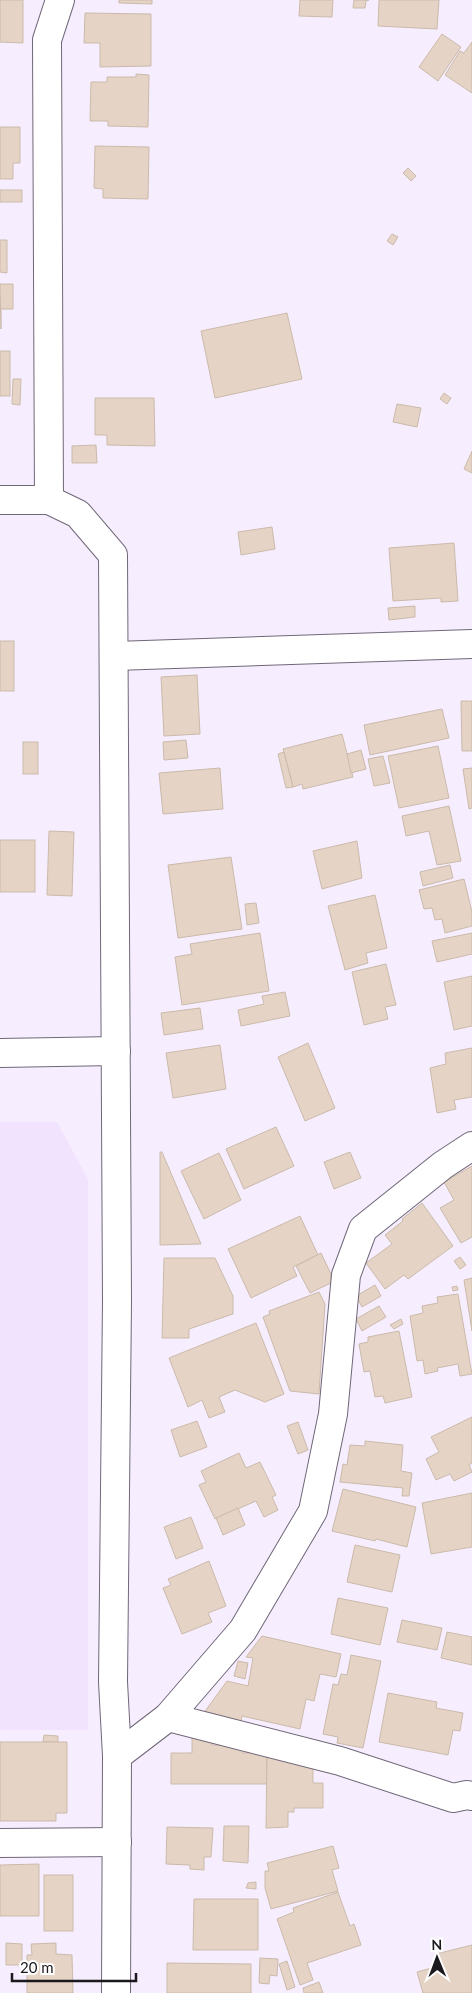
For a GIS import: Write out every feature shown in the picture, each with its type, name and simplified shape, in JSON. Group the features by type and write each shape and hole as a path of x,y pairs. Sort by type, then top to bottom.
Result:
{"street":[{"path":"49,500 47,40 60,0"},
{"path":"0,500 49,500 78,514 113,555 117,1301 113,1682 117,1756 116,1993"},
{"path":"115,656 472,644"},
{"path":"0,1054 116,1051"},
{"path":"117,1756 168,1717 243,1630 314,1511 333,1414 346,1275 363,1229 443,1165 472,1146"},
{"path":"168,1717 340,1761 453,1798 467,1795 472,1796"},
{"path":"0,1843 117,1842"}],"shaded area":[{"path":"0,1122 57,1122 88,1179 88,1730 0,1730"}],"building":[{"path":"0,0 23,0 23,43 0,42"},
{"path":"119,0 152,0 152,4 119,3"},
{"path":"300,0 333,0 332,17 299,16"},
{"path":"354,0 369,0 366,1 365,8 353,8"},
{"path":"379,0 439,0 437,29 378,26"},
{"path":"85,13 151,14 151,66 100,67 100,43 84,43"},
{"path":"442,34 461,47 438,81 419,67"},
{"path":"472,42 472,93 445,75 460,51 464,53"},
{"path":"136,74 149,75 148,127 108,126 108,121 90,121 91,82 107,82 107,77 136,77"},
{"path":"0,127 20,127 20,163 13,163 13,179 0,179"},
{"path":"95,146 149,147 148,199 103,198 103,189 94,188"},
{"path":"408,168 416,176 411,181 403,173"},
{"path":"0,190 22,190 22,202 0,202"},
{"path":"392,234 398,237 393,245 387,241"},
{"path":"0,240 7,240 7,273 0,272"},
{"path":"0,284 13,284 13,309 1,309 1,329"},
{"path":"287,313 302,379 215,398 201,331"},
{"path":"0,351 10,351 10,396 0,396"},
{"path":"13,379 21,379 20,405 12,404"},
{"path":"444,393 451,398 447,404 440,399"},
{"path":"95,398 154,398 155,446 107,445 107,435 95,435"},
{"path":"397,404 421,408 417,427 393,422"},
{"path":"96,445 97,463 72,463 72,446"},
{"path":"472,451 472,473 464,469"},
{"path":"272,527 275,549 241,555 238,532"},
{"path":"454,543 458,601 441,602 441,598 393,601 389,548"},
{"path":"415,606 415,617 389,620 388,608"},
{"path":"0,641 14,641 14,691 0,691"},
{"path":"197,675 200,734 164,736 161,677"},
{"path":"461,701 472,701 472,751 462,751"},
{"path":"442,709 449,738 370,755 364,725"},
{"path":"342,734 353,777 303,789 302,784 293,787 283,749"},
{"path":"186,740 188,758 164,760 163,742"},
{"path":"23,742 38,742 38,774 23,774"},
{"path":"438,746 449,798 399,808 388,756"},
{"path":"361,750 366,769 351,773 347,754"},
{"path":"284,752 293,787 286,788 278,754"},
{"path":"383,756 390,783 374,786 368,759"},
{"path":"220,768 223,809 163,814 159,773"},
{"path":"472,768 472,808 469,809 463,769"},
{"path":"449,806 461,861 437,865 429,831 406,836 402,816"},
{"path":"49,831 74,832 72,896 47,895"},
{"path":"0,840 35,840 35,892 0,892"},
{"path":"357,841 362,878 322,889 313,851"},
{"path":"231,857 242,929 178,938 168,865"},
{"path":"450,865 453,878 423,886 420,872"},
{"path":"464,879 472,912 472,926 445,933 442,919 435,920 432,908 424,909 419,890"},
{"path":"375,895 387,948 366,953 368,963 345,970 328,906"},
{"path":"256,903 259,923 247,925 245,904"},
{"path":"260,933 269,991 182,1005 175,957 192,954 190,944"},
{"path":"472,933 472,954 437,962 432,941"},
{"path":"386,964 396,1005 385,1007 388,1019 364,1025 352,972"},
{"path":"472,976 472,1026 454,1030 444,982"},
{"path":"285,992 290,1016 241,1026 238,1010 264,1004 262,996"},
{"path":"200,1008 203,1029 164,1035 161,1013"},
{"path":"308,1043 335,1108 305,1121 278,1057"},
{"path":"220,1045 226,1089 173,1098 166,1053"},
{"path":"472,1048 472,1097 454,1100 456,1109 437,1113 430,1068 446,1064 445,1053"},
{"path":"276,1127 294,1166 244,1189 226,1149"},
{"path":"160,1152 162,1152 201,1244 160,1245"},
{"path":"350,1152 361,1178 334,1189 324,1162"},
{"path":"219,1153 241,1200 204,1219 181,1171"},
{"path":"472,1166 472,1237 461,1243 440,1208 454,1200 444,1182"},
{"path":"422,1203 453,1246 408,1279 404,1275 385,1289 366,1263 392,1244 385,1235"},
{"path":"300,1216 318,1255 293,1267 297,1276 251,1298 228,1249"},
{"path":"321,1253 331,1274 331,1283 310,1293 296,1266"},
{"path":"460,1257 466,1265 460,1269 454,1261"},
{"path":"164,1258 215,1258 233,1296 233,1314 189,1329 189,1338 162,1338"},
{"path":"472,1278 472,1331 464,1280"},
{"path":"375,1285 381,1296 362,1307 356,1296"},
{"path":"457,1286 458,1290 453,1291 452,1287"},
{"path":"319,1292 325,1304 319,1394 290,1391 263,1317 270,1314 269,1311"},
{"path":"458,1294 472,1374 460,1376 458,1364 437,1368 438,1371 425,1374 423,1360 417,1361 410,1316 423,1313 422,1306 438,1303 437,1297"},
{"path":"379,1306 386,1317 362,1331 356,1319"},
{"path":"401,1319 403,1324 394,1329 390,1325"},
{"path":"256,1323 284,1394 265,1402 235,1390 219,1397 225,1412 209,1418 202,1400 188,1407 169,1358"},
{"path":"399,1331 412,1397 385,1403 383,1396 375,1397 370,1371 364,1372 359,1344 368,1342 368,1337"},
{"path":"472,1417 472,1463 469,1465 472,1472 454,1481 450,1474 436,1480 426,1459 439,1452 431,1437"},
{"path":"197,1421 207,1447 180,1457 171,1430"},
{"path":"298,1422 308,1450 298,1454 287,1426"},
{"path":"365,1441 403,1445 401,1471 412,1473 409,1496 402,1496 403,1488 340,1482 343,1464 347,1465 350,1445 365,1446"},
{"path":"239,1453 246,1468 260,1462 276,1495 272,1497 278,1510 264,1517 256,1501 215,1519 199,1485 206,1482 201,1471"},
{"path":"343,1489 416,1507 407,1547 332,1531"},
{"path":"472,1493 472,1547 431,1554 422,1503"},
{"path":"238,1508 245,1525 223,1535 216,1518"},
{"path":"191,1517 203,1548 176,1559 164,1527"},
{"path":"355,1545 400,1555 392,1592 347,1582"},
{"path":"209,1561 226,1606 208,1613 212,1622 182,1634 163,1588 171,1585 168,1579"},
{"path":"338,1598 388,1608 380,1645 331,1634"},
{"path":"402,1620 442,1628 437,1650 397,1642"},
{"path":"447,1632 472,1637 472,1665 441,1658"},
{"path":"262,1636 341,1654 336,1677 320,1674 314,1701 306,1699 300,1729 242,1716 241,1722 203,1714 227,1681 248,1686 253,1658 246,1657"},
{"path":"351,1655 381,1661 363,1748 337,1743 338,1737 323,1734 333,1684 338,1685 341,1674 347,1675"},
{"path":"238,1661 248,1663 245,1679 234,1676"},
{"path":"388,1693 437,1702 436,1708 463,1713 460,1731 453,1730 448,1755 379,1742"},
{"path":"44,1735 58,1736 58,1742 43,1742"},
{"path":"192,1737 212,1737 212,1745 242,1745 242,1753 267,1752 267,1784 171,1784 171,1753 192,1753"},
{"path":"0,1742 67,1742 67,1813 56,1813 56,1821 0,1821"},
{"path":"267,1757 295,1757 313,1764 313,1783 323,1783 323,1808 294,1808 294,1812 288,1812 288,1827 266,1828"},
{"path":"224,1826 249,1826 248,1863 223,1861"},
{"path":"167,1827 213,1828 211,1857 204,1857 204,1870 190,1869 190,1865 166,1864"},
{"path":"333,1846 339,1868 332,1870 338,1891 271,1909 265,1888 265,1871 269,1871 267,1863"},
{"path":"39,1864 39,1916 0,1916 0,1865"},
{"path":"44,1875 73,1875 73,1931 44,1931"},
{"path":"256,1882 256,1889 246,1888 248,1883"},
{"path":"338,1892 350,1926 354,1924 361,1945 307,1963 313,1980 300,1985 277,1919 294,1912 293,1908"},
{"path":"194,1899 258,1899 258,1950 193,1950"},
{"path":"6,1943 22,1944 22,1965 6,1965"},
{"path":"56,1943 56,1954 72,1955 73,1993 27,1993 27,1955 32,1955 31,1944"},
{"path":"472,1945 472,1993 423,1993 417,1972 439,1966 436,1954"},
{"path":"260,1958 278,1959 277,1976 270,1975 269,1984 259,1983"},
{"path":"287,1961 295,1987 287,1990 279,1964"},
{"path":"167,1963 251,1964 251,1993 167,1993"},
{"path":"319,1982 323,1993 304,1993 303,1988"}]}
